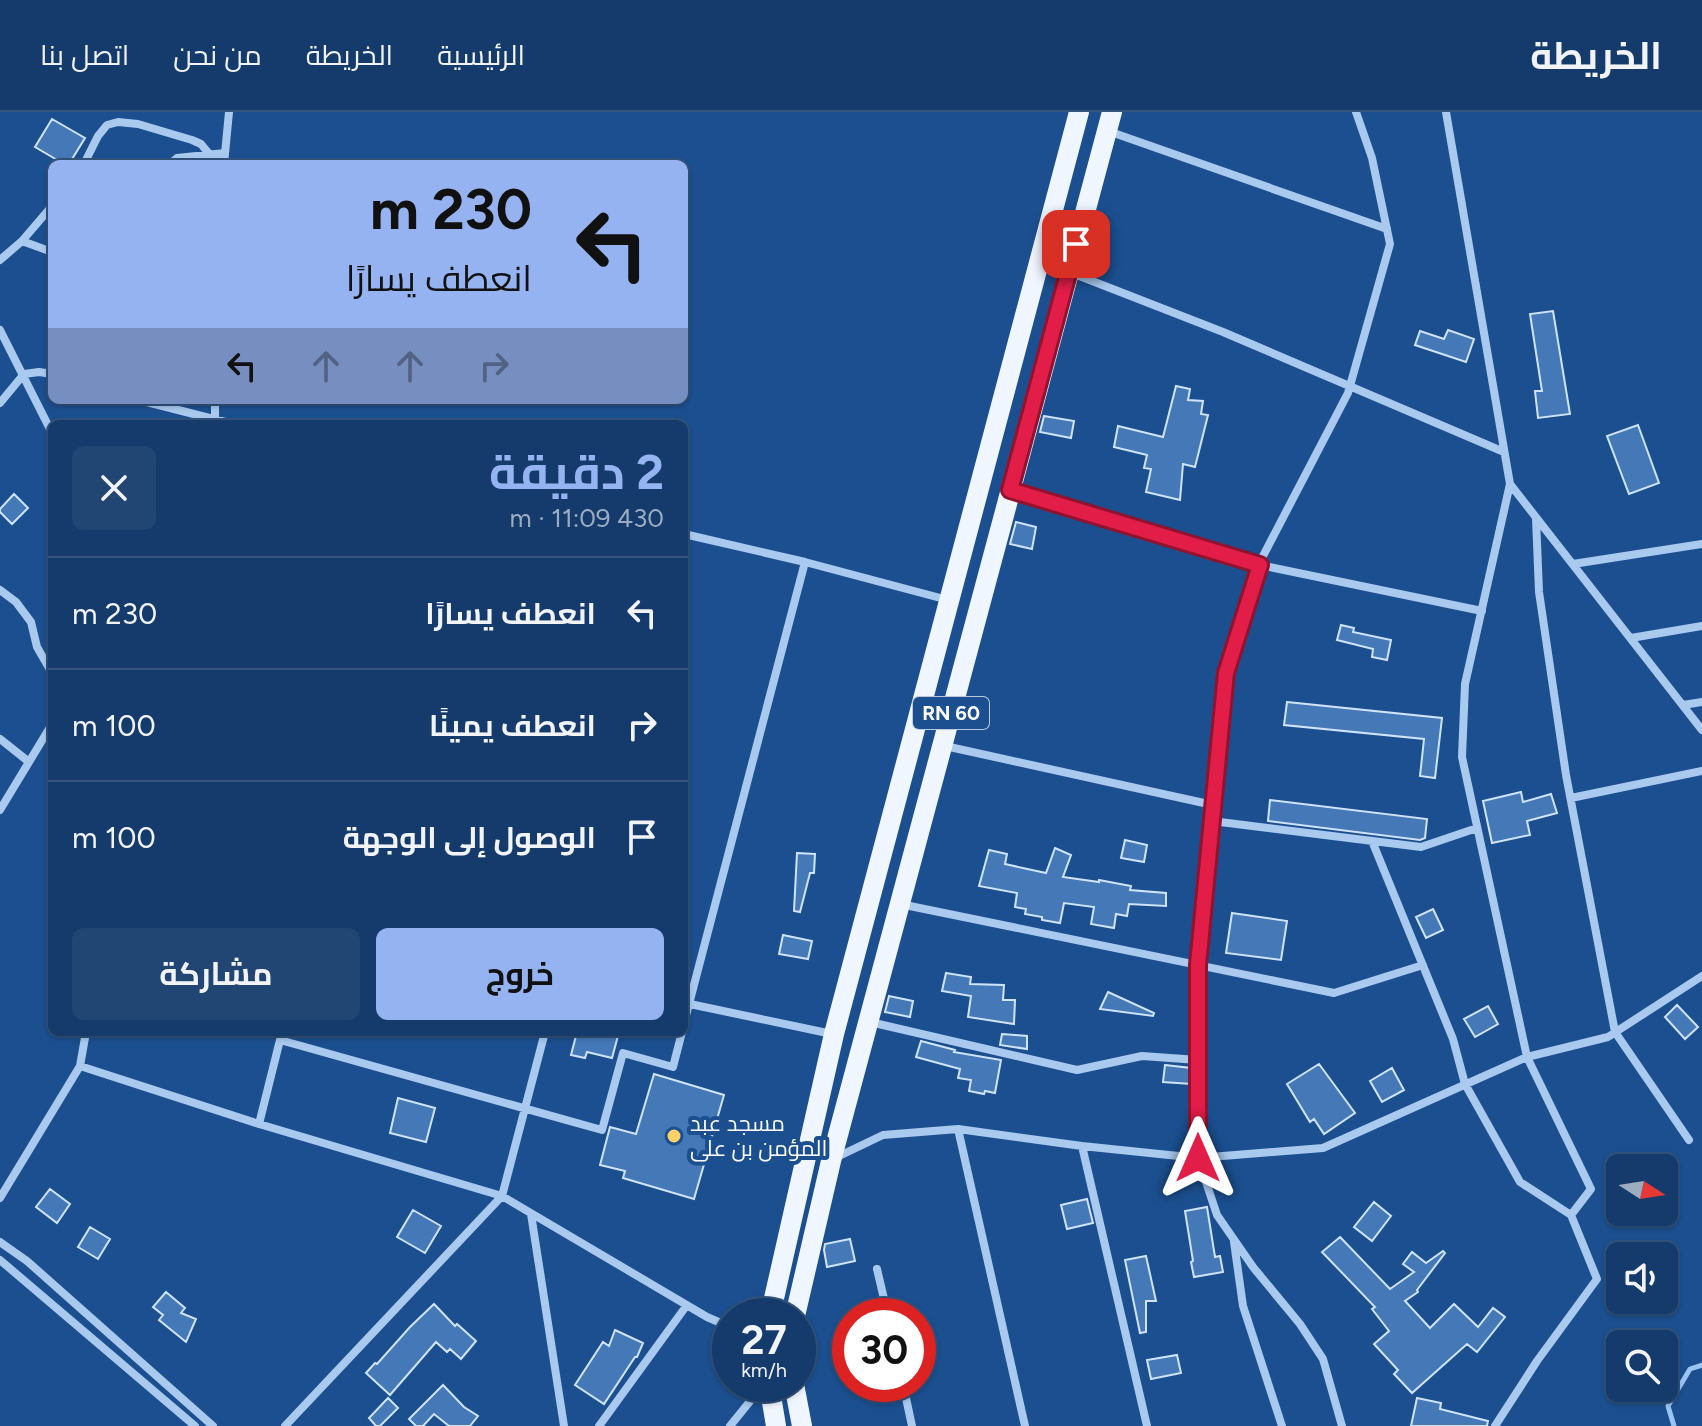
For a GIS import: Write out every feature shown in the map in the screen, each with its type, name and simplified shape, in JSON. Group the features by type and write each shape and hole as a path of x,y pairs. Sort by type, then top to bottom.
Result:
{"main road":[{"name":"RN 60","path":"774,1298 834,1034 1079,112"},
{"name":"RN 60","path":"799,1298 831,1161 1109,122"},
{"path":"770,1402 776,1426"},
{"path":"797,1402 802,1426"}],"street":[{"path":"224,160 229,112"},
{"path":"1342,1426 1323,1359 1217,1215 1198,1158 1198,965 1226,673 1263,556 1348,393 1390,244 1372,158 1356,112"},
{"path":"1446,112 1510,484 1465,684 1462,757 1527,1057 1591,1189 1571,1215"},
{"path":"86,160 107,125 118,122 138,124 192,140 201,144 210,155"},
{"path":"1109,122 1387,229"},
{"path":"175,160 225,153"},
{"path":"0,260 22,241 48,211"},
{"path":"22,241 48,251"},
{"path":"1069,272 1223,332 1504,452"},
{"path":"0,330 48,425"},
{"path":"0,403 24,374 48,373"},
{"path":"153,404 208,420"},
{"path":"1510,484 1702,730"},
{"path":"1010,490 1260,565 1482,611"},
{"path":"1536,517 1539,592 1571,798 1615,1032 1689,1140"},
{"path":"688,535 949,600"},
{"path":"1573,564 1702,544"},
{"path":"688,996 805,562"},
{"path":"0,590 16,602 31,622 37,647 48,666"},
{"path":"1631,638 1702,626"},
{"path":"1683,705 1702,702"},
{"path":"0,810 48,731"},
{"path":"0,739 29,762"},
{"path":"942,745 1213,805"},
{"path":"1571,798 1702,771"},
{"path":"1212,821 1421,847 1477,828"},
{"path":"1372,841 1453,1039 1465,1084 1520,1182 1571,1215 1597,1279 1537,1361 1495,1426"},
{"path":"900,904 1334,993 1423,965"},
{"path":"831,1161 883,1135 958,1129 1198,1158 1323,1148 1527,1057 1608,1037 1702,976"},
{"path":"688,1003 834,1034"},
{"path":"868,1022 1077,1070 1142,1056 1198,1060"},
{"path":"0,1198 80,1066 85,1036"},
{"path":"259,1124 281,1036 602,1130 623,1053 673,1067 681,1036"},
{"path":"285,1426 502,1196 544,1036"},
{"path":"80,1066 259,1124 502,1196 712,1318"},
{"path":"958,1129 1025,1426"},
{"path":"1082,1146 1147,1426"},
{"path":"531,1214 564,1426"},
{"path":"1233,1238 1243,1306 1282,1426"},
{"path":"0,1242 27,1261 213,1426"},
{"path":"0,1260 195,1426"},
{"path":"877,1269 884,1298"},
{"path":"599,1426 687,1305"},
{"path":"730,1426 751,1402"},
{"path":"907,1402 912,1426"}],"building":[{"path":"52,119 85,138 71,160 57,160 35,147"},
{"path":"1553,311 1570,414 1538,418 1535,391 1542,391 1530,314"},
{"path":"1448,330 1474,339 1466,362 1415,345 1420,331 1444,339"},
{"path":"1176,386 1190,389 1188,400 1203,401 1201,414 1208,415 1195,467 1183,464 1180,500 1146,492 1151,469 1144,468 1147,455 1114,447 1118,426 1163,437"},
{"path":"1044,416 1074,421 1071,438 1040,432"},
{"path":"1638,425 1659,483 1629,494 1607,436"},
{"path":"14,494 28,508 12,524 0,509"},
{"path":"1016,522 1036,527 1032,549 1010,544"},
{"path":"1341,625 1354,628 1353,632 1391,640 1387,660 1372,657 1373,649 1337,640"},
{"path":"1287,702 1442,718 1435,778 1420,776 1424,739 1284,725"},
{"path":"1521,792 1523,802 1551,794 1557,813 1527,821 1530,835 1492,843 1483,801"},
{"path":"1270,800 1427,819 1425,838 1420,840 1268,821"},
{"path":"1125,840 1147,845 1144,862 1121,858"},
{"path":"1055,848 1071,855 1063,877 1131,886 1130,890 1166,893 1166,906 1129,904 1127,916 1116,914 1114,928 1091,924 1094,907 1064,903 1060,923 1025,914 1026,909 1015,907 1017,893 979,886 989,850 1007,854 1005,864 1046,873"},
{"path":"797,853 815,854 814,873 810,873 800,912 794,911"},
{"path":"1433,909 1443,930 1426,938 1416,917"},
{"path":"1232,913 1287,921 1281,960 1226,953"},
{"path":"783,935 812,941 808,959 779,954"},
{"path":"946,973 971,977 970,984 1004,985 1003,1000 1015,1000 1014,1024 968,1017 971,996 942,991"},
{"path":"1108,992 1154,1013 1153,1016 1100,1009"},
{"path":"889,996 913,1001 910,1017 885,1012"},
{"path":"1677,1005 1698,1027 1685,1039 1665,1017"},
{"path":"1488,1006 1498,1024 1475,1037 1464,1019"},
{"path":"1002,1034 1027,1036 1027,1049 1000,1045"},
{"path":"576,1036 618,1036 612,1058 587,1052 585,1058 571,1055"},
{"path":"921,1041 954,1052 1001,1060 995,1093 969,1091 971,1080 958,1078 960,1069 916,1057"},
{"path":"1319,1064 1355,1113 1324,1134 1314,1119 1310,1122 1287,1084"},
{"path":"1165,1065 1191,1068 1191,1084 1163,1082"},
{"path":"1392,1068 1404,1090 1382,1102 1370,1081"},
{"name":"مسجد عبد المؤمن بن على","path":"654,1074 724,1095 694,1199 623,1178 625,1171 600,1165 610,1127 636,1134"},
{"path":"398,1098 435,1108 426,1142 390,1133"},
{"path":"50,1189 70,1204 57,1223 36,1207"},
{"path":"1087,1199 1093,1223 1067,1229 1061,1205"},
{"path":"1374,1202 1391,1216 1372,1241 1354,1227"},
{"path":"1207,1207 1215,1257 1220,1256 1223,1272 1194,1277 1185,1211"},
{"path":"413,1210 441,1226 425,1253 397,1237"},
{"path":"90,1227 110,1239 98,1259 78,1247"},
{"path":"1340,1237 1390,1289 1414,1272 1403,1264 1412,1252 1426,1263 1443,1251 1445,1253 1418,1292 1405,1301 1430,1328 1454,1304 1478,1327 1493,1308 1505,1317 1477,1352 1467,1344 1412,1393 1394,1374 1398,1370 1374,1344 1389,1331 1372,1309 1375,1307 1322,1252"},
{"path":"850,1239 855,1261 827,1267 825,1244"},
{"path":"1146,1256 1156,1301 1146,1301 1146,1332 1140,1333 1125,1260"},
{"path":"166,1292 185,1308 181,1313 196,1319 186,1342 159,1320 163,1315 153,1307"},
{"path":"434,1304 455,1326 457,1324 476,1341 461,1359 436,1342 390,1395 366,1373"},
{"path":"615,1330 643,1343 637,1357 604,1404 575,1385 603,1342 609,1346"},
{"path":"1177,1355 1181,1373 1151,1379 1147,1360"},
{"path":"443,1385 464,1407 478,1416 470,1426 449,1426 434,1414 423,1426 416,1426 409,1419"},
{"path":"388,1398 398,1408 380,1426 376,1426 369,1418"},
{"path":"1417,1398 1441,1403 1440,1409 1488,1421 1487,1426 1411,1426"}],"waterway":[{"path":"1674,1426 1668,1406 1690,1369 1702,1365"}],"place":[{"name":"مسجد عبد المؤمن بن على","path":"674,1136"}],"route":[{"path":"1076,244 1010,490 1260,565 1226,673 1198,965 1198,1158"}]}
